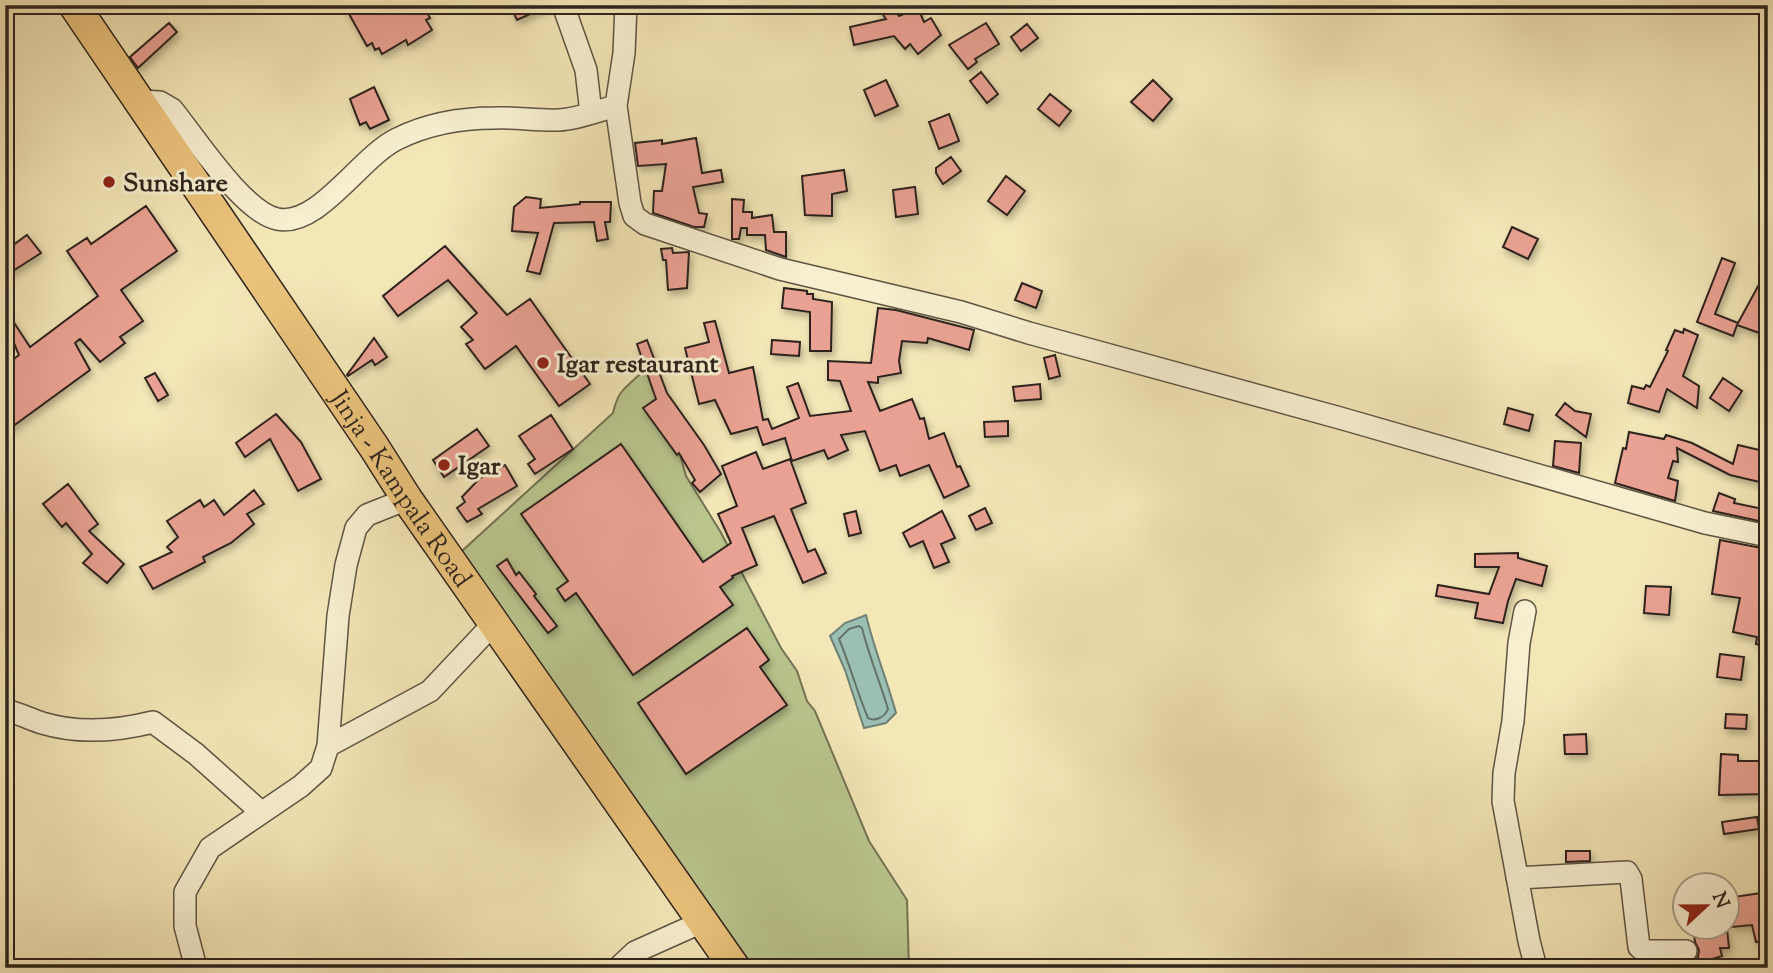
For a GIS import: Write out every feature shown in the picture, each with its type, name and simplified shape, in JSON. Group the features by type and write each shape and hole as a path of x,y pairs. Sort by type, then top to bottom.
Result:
{"highway":[{"name":"Jinja - Kampala Road","path":"74,5 407,499 735,968"}],"street":[{"path":"563,5 586,70 591,114"},
{"path":"626,5 624,53 616,106 630,203 634,216 646,224 780,269 961,312 1705,523 1768,536"},
{"path":"140,101 160,102 172,109 239,194 260,212 276,219 292,220 304,217 329,198 374,154 413,132 461,120 559,120 616,106"},
{"path":"196,968 185,926 185,892 210,849 301,786 321,768 328,746 338,616 346,565 356,528 367,515 407,499"},
{"path":"1525,611 1519,643 1503,801 1536,968"},
{"path":"328,746 430,691 495,622"},
{"path":"5,710 75,729 119,729 153,722 196,754 261,812"},
{"path":"1517,878 1627,872 1631,879 1639,947 1644,951 1686,951"},
{"path":"618,968 635,952 702,922"}],"green space":[{"path":"652,355 686,476 720,531 781,648 797,671 807,701 815,711 869,841 907,900 909,968 749,968 462,551 613,413 619,395 641,373"}],"water":[{"path":"866,615 896,713 886,723 864,728 845,670 830,636 845,623"}],"building":[{"path":"344,5 423,5 430,18 426,20 432,30 408,45 406,40 382,54 379,48 375,50 372,43 367,46"},
{"path":"510,5 550,5 517,20"},
{"path":"876,5 891,5 899,16 918,8 924,22 931,18 941,35 918,54 910,44 905,49 894,36 854,45 850,27 886,19"},
{"path":"169,23 177,32 138,68 130,57"},
{"path":"986,23 999,44 975,59 977,62 968,69 949,45"},
{"path":"1027,24 1038,38 1021,51 1011,37"},
{"path":"981,72 998,94 987,103 970,81"},
{"path":"886,80 898,106 875,116 864,90"},
{"path":"1153,80 1172,99 1153,121 1131,102"},
{"path":"374,87 389,120 370,129 366,122 360,125 350,99"},
{"path":"1050,94 1071,111 1059,126 1038,109"},
{"path":"949,114 959,141 939,149 929,122"},
{"path":"696,138 702,173 721,170 723,182 693,187 699,213 707,214 704,227 694,227 653,213 654,191 662,191 666,164 638,166 635,143 662,140 662,144"},
{"path":"951,157 961,171 943,184 936,168"},
{"path":"844,170 847,191 832,194 832,216 805,215 802,176"},
{"path":"1006,176 1025,191 1007,215 988,201"},
{"path":"915,187 918,214 896,217 893,190"},
{"path":"526,197 541,199 540,208 580,202 611,202 610,222 605,222 608,239 597,241 594,222 554,223 540,274 527,271 538,233 512,231 514,207"},
{"path":"732,199 744,200 743,212 752,212 752,218 772,215 774,232 786,232 786,257 766,250 765,235 747,235 747,228 741,228 739,239 732,239"},
{"path":"146,206 177,251 121,290 143,321 120,337 125,343 100,362 80,339 75,343 90,370 5,432 5,366 19,355 5,317 9,315 30,347 98,296 67,251 87,238 91,244"},
{"path":"1512,227 1538,239 1528,259 1503,247"},
{"path":"27,235 41,253 5,276 5,251"},
{"path":"445,246 507,315 530,299 590,384 559,406 516,346 485,369 466,344 473,340 461,327 477,313 448,280 398,316 383,296"},
{"path":"672,248 673,253 689,252 687,288 668,290 666,260 663,260 661,249"},
{"path":"1722,258 1735,263 1715,314 1738,323 1768,268 1768,336 1737,325 1733,336 1697,322"},
{"path":"1022,283 1042,291 1036,308 1015,300"},
{"path":"784,288 807,291 807,294 813,294 813,299 832,302 831,351 810,351 810,312 782,308"},
{"path":"878,308 974,330 969,350 928,338 927,343 902,341 899,361 901,373 878,377 878,383 868,382 880,411 912,399 920,419 924,418 929,439 944,433 957,467 960,466 969,486 944,498 929,465 900,476 896,465 880,471 865,431 841,435 848,450 828,459 824,450 792,461 785,438 763,445 757,427 731,434 715,400 699,404 685,348 709,342 704,323 715,321 729,373 753,367 763,420 768,419 772,429 799,418 787,387 798,383 810,416 851,411 840,381 828,380 828,361 871,363"},
{"path":"1684,329 1698,335 1683,376 1699,386 1697,408 1667,389 1659,412 1628,403 1632,386 1644,389 1646,385 1650,387 1675,330 1683,333"},
{"path":"374,338 387,357 375,365 372,360 348,376 347,375"},
{"path":"647,340 667,393 721,474 700,492 692,483 695,480 679,453 677,455 643,408 656,399 637,344"},
{"path":"772,340 800,342 799,356 771,354"},
{"path":"1055,355 1060,376 1049,379 1044,358"},
{"path":"155,373 168,395 158,401 145,378"},
{"path":"1723,378 1742,391 1729,411 1710,398"},
{"path":"1040,384 1041,399 1015,401 1013,387"},
{"path":"1565,403 1575,411 1591,414 1586,437 1556,415"},
{"path":"1508,408 1533,415 1529,431 1504,424"},
{"path":"276,414 301,442 321,479 298,491 270,439 245,457 236,443"},
{"path":"551,415 573,449 535,474 528,464 535,459 519,436"},
{"path":"1008,421 1008,436 985,437 984,422"},
{"path":"477,429 489,446 444,477 433,460"},
{"path":"1629,432 1664,439 1666,435 1692,443 1733,464 1738,445 1768,452 1768,484 1730,475 1677,448 1678,462 1673,461 1668,478 1678,481 1675,501 1615,483"},
{"path":"1555,441 1581,443 1579,473 1553,466"},
{"path":"621,444 703,562 731,543 718,514 737,506 722,466 756,452 763,469 790,459 806,503 791,509 808,552 815,549 826,573 803,583 774,516 742,528 757,565 732,576 733,578 720,587 733,605 633,675 576,593 565,601 557,589 568,581 521,514"},
{"path":"505,465 517,486 478,509 482,514 467,522 457,508 465,502 462,497 480,478"},
{"path":"68,484 98,524 89,531 124,564 107,583 83,563 92,554 66,523 62,527 43,504"},
{"path":"254,490 264,504 247,514 254,524 231,543 203,557 205,562 153,589 140,567 172,552 167,547 178,537 167,521 200,500 204,507 214,500 224,515"},
{"path":"1719,493 1735,499 1734,503 1768,510 1768,523 1713,511"},
{"path":"985,508 992,523 976,530 969,516"},
{"path":"856,511 861,533 849,536 844,514"},
{"path":"942,511 955,538 941,544 949,562 934,568 923,541 910,547 903,533"},
{"path":"1720,540 1767,549 1764,613 1768,613 1768,647 1756,644 1757,637 1733,632 1740,598 1712,594"},
{"path":"1518,553 1518,558 1547,566 1542,586 1516,579 1503,623 1475,618 1478,603 1436,596 1438,585 1489,594 1499,567 1475,567 1475,554"},
{"path":"507,559 516,575 519,572 557,626 548,633 497,566"},
{"path":"1646,586 1671,587 1669,615 1644,613"},
{"path":"747,628 769,660 760,667 787,705 686,774 638,703"},
{"path":"1720,654 1744,657 1741,680 1717,677"},
{"path":"1726,714 1747,715 1746,729 1725,728"},
{"path":"1586,734 1587,754 1565,754 1564,735"},
{"path":"1721,754 1738,755 1738,761 1768,761 1768,794 1719,795"},
{"path":"1757,817 1759,829 1724,834 1722,822"},
{"path":"1566,851 1590,851 1590,861 1566,862"},
{"path":"1768,892 1768,940 1756,942 1752,925 1742,926 1742,896"},
{"path":"1695,942 1728,942 1729,948 1720,948 1722,956 1682,968 1681,964 1692,963 1698,957 1699,950"}],"place":[{"name":"Sunshare","path":"109,182"},
{"name":"Igar restaurant","path":"543,363"},
{"name":"Igar","path":"444,465"}]}
